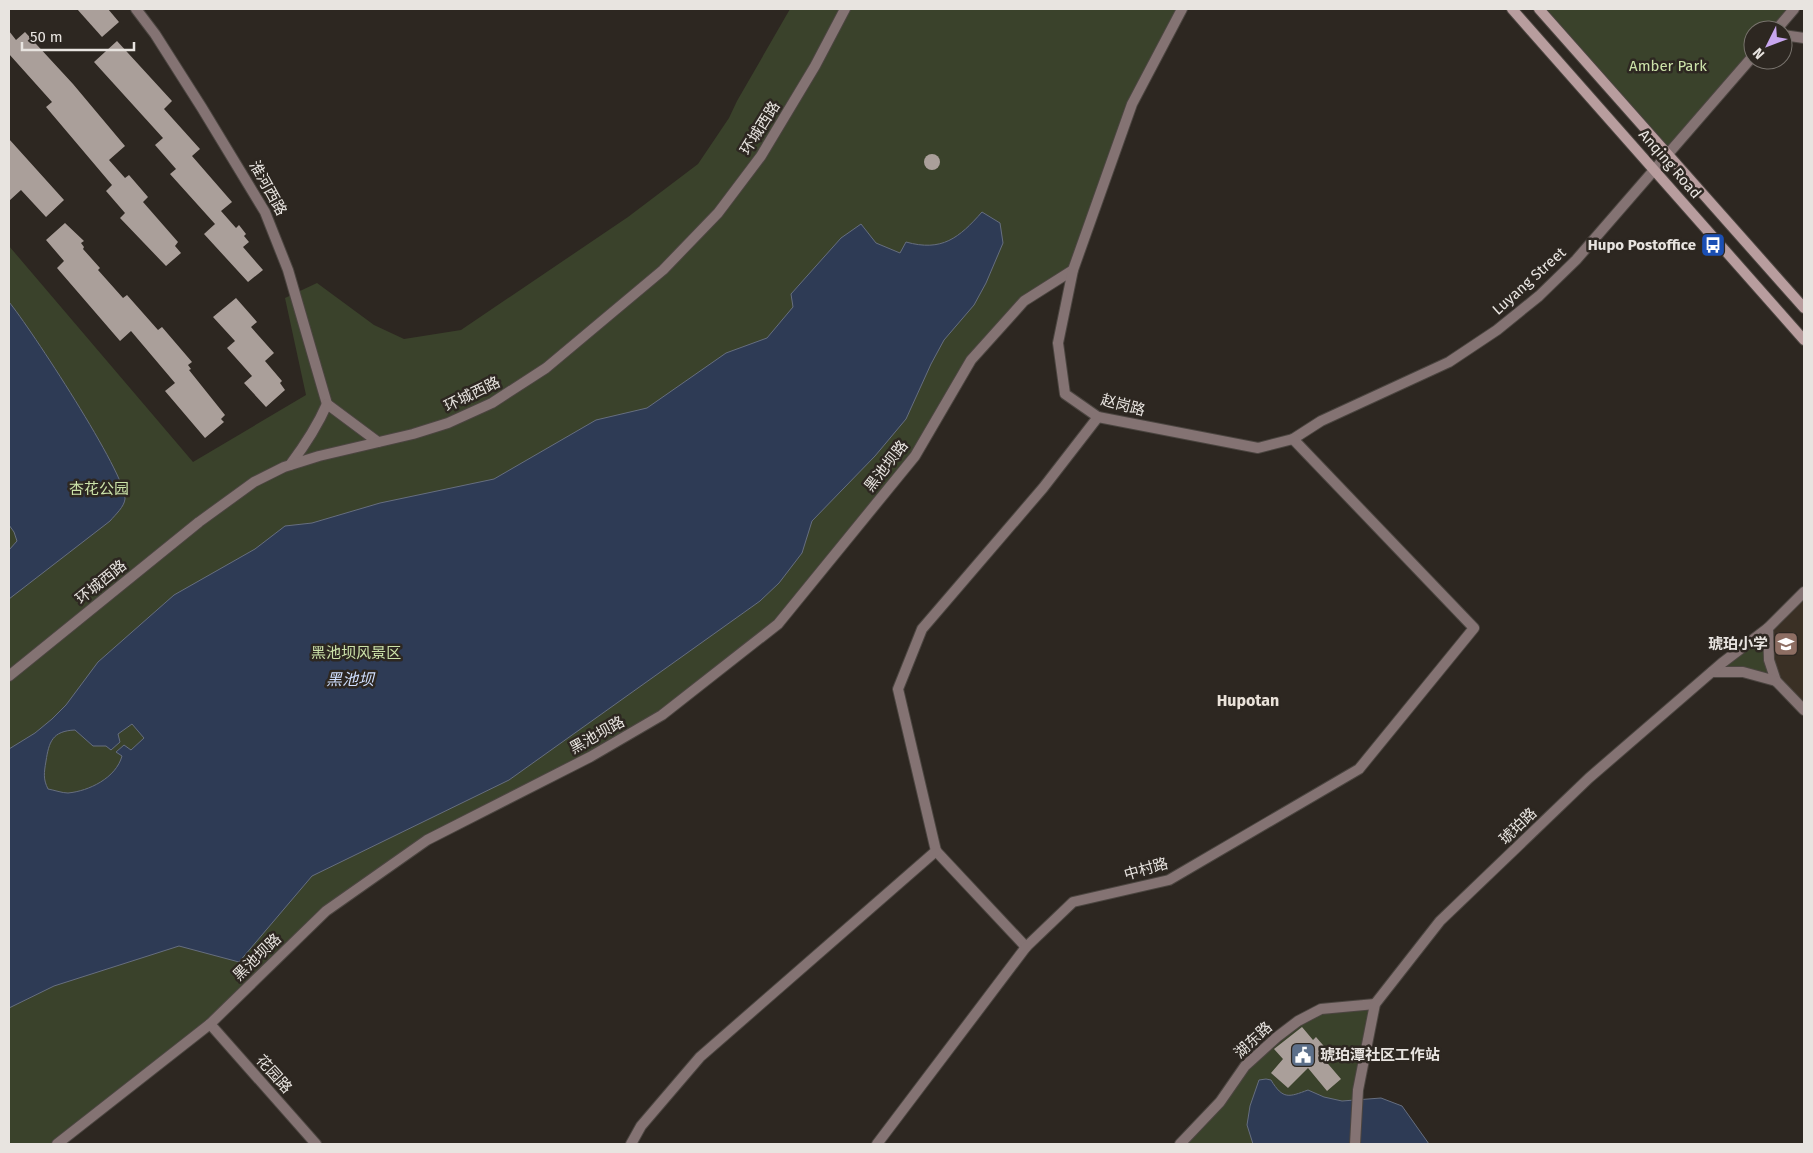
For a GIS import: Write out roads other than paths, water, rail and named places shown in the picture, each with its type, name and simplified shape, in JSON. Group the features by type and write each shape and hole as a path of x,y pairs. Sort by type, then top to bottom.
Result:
{"main road":[{"name":"Anqing Road","path":"1512,9 1804,340"},
{"name":"Anqing Road","path":"1539,9 1804,308"}],"street":[{"name":"淮河西路","path":"136,9 155,34 207,115 265,212 288,270 327,404"},
{"name":"环城西路","path":"9,676 224,502 254,482 290,465 319,456 413,434 448,423 492,402 533,378 663,270 718,213 761,156 815,66 845,9"},
{"name":"赵岗路","path":"1182,9 1132,104 1073,270 1058,343 1065,394 1098,417 1258,448 1293,439"},
{"path":"1785,20 1794,9"},
{"name":"Luyang Street","path":"1293,439 1321,421 1449,362 1497,330 1539,296 1576,260 1743,68"},
{"name":"黑池坝路","path":"58,1144 210,1024 326,911 427,840 590,757 662,715 778,624 915,456 971,360 1024,301 1073,270"},
{"path":"290,465 310,439 327,404 378,442"},
{"path":"1026,947 936,851 898,689 922,629 1043,488 1098,417"},
{"name":"中村路","path":"877,1144 1026,947 1073,902 1169,880 1359,769 1474,628 1293,439"},
{"name":"琥珀路","path":"1355,1144 1358,1090 1375,1004 1440,921 1589,778 1712,672 1768,628 1804,592"},
{"path":"1768,628 1769,660 1776,681 1804,710"},
{"path":"1712,672 1743,672 1776,681"},
{"path":"631,1144 641,1126 700,1057 936,851"},
{"name":"湖东路","path":"1180,1144 1220,1102 1245,1066 1298,1021 1321,1009 1375,1004"},
{"name":"花园路","path":"210,1024 316,1144"}],"water":[{"name":"黑池坝","path":"982,212 1000,223 1003,243 986,283 974,305 944,340 906,419 875,456 812,521 802,553 779,583 760,601 509,780 312,876 239,962 179,946 54,986 9,1008 9,749 35,733 52,719 66,705 98,662 174,595 255,549 285,526 312,523 380,503 494,479 596,420 647,408 726,353 767,338 793,307 791,294 841,238 861,224 876,243 900,253 906,242 919,245 940,244 957,236","holes":["132,724 144,738 131,750 124,745 116,752 122,756 119,764 101,782 76,792 63,793 48,789 44,776 47,754 50,743 57,735 75,730 93,746 106,746 111,750 120,742 118,734"]},
{"path":"9,302 55,369 94,432 111,461 125,499 121,508 110,521 9,599 9,550 17,541 9,525"},
{"path":"1259,1080 1271,1080 1279,1091 1287,1095 1308,1090 1324,1097 1342,1101 1381,1098 1402,1106 1429,1144 1253,1144 1247,1125 1250,1106"}],"place":[{"name":"Hupo Postoffice","path":"1713,245"},
{"name":"琥珀小学","path":"1786,644"},
{"name":"琥珀潭社区工作站","path":"1303,1055"}],"district":[{"name":"Hupotan","path":"1248,700"}],"park label":[{"name":"Amber Park","path":"1668,66"},
{"name":"杏花公园","path":"99,489"},
{"name":"黑池坝风景区","path":"356,653"}]}
